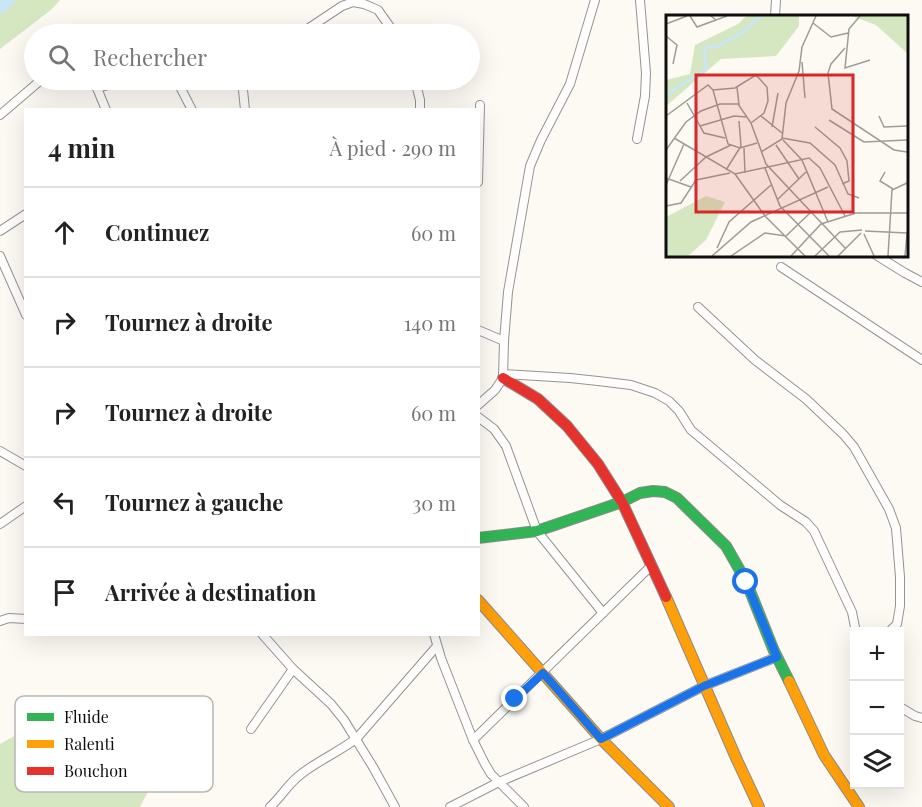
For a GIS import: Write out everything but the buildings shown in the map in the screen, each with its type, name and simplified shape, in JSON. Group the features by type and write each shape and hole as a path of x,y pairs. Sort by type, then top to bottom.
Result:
{"street":[{"path":"480,403 495,390 503,376 508,292 530,166 570,84 595,0"},
{"path":"638,139 646,73 640,0"},
{"path":"775,15 776,0"},
{"path":"315,24 342,6 353,2 378,10 388,24"},
{"path":"0,115 29,90"},
{"path":"98,90 105,108"},
{"path":"182,90 191,108"},
{"path":"244,90 245,108"},
{"path":"418,90 420,108"},
{"path":"0,231 24,215"},
{"path":"0,256 22,299"},
{"path":"878,256 922,282"},
{"path":"781,267 922,360"},
{"path":"698,307 755,360 806,399 854,447 889,509 896,528 900,606 897,624 894,627"},
{"path":"480,331 504,341"},
{"path":"503,376 538,399 567,426 598,464 622,502 759,807"},
{"path":"503,376 570,378 631,385 655,393 669,401 679,411 691,430 780,505 806,522 814,531 852,612 855,627"},
{"path":"480,418 494,429 506,446 537,531 603,613"},
{"path":"0,451 24,465"},
{"path":"480,538 537,531 622,502 640,493 665,492 677,498 726,546 746,582 777,657 824,755 859,807"},
{"path":"0,524 24,507"},
{"path":"473,740 652,565"},
{"path":"480,602 601,739 669,807"},
{"path":"0,621 9,618 24,619"},
{"path":"264,636 293,669 345,720 394,807"},
{"path":"434,636 473,740 485,764 524,807"},
{"path":"273,806 301,774 357,738 437,646"},
{"path":"450,807 499,782 601,739 704,686 777,657"},
{"path":"251,729 293,669"},
{"path":"904,710 922,718"}],"green space":[{"path":"0,0 60,0 32,24 24,24 24,31 0,49"},
{"path":"15,735 15,792 148,792 140,807 0,807 0,744"}],"waterway":[{"path":"0,5 7,0"}],"traffic: fast":[{"path":"480,538 537,531 622,502 640,493 665,492 677,498 726,546 746,581 774,651 789,681"}],"traffic: slow":[{"path":"666,597 759,807"},
{"path":"480,602 601,739 669,807"},
{"path":"789,681 824,755 859,807"}],"traffic: jam":[{"path":"503,378 538,399 567,426 598,464 622,502 666,597"}],"route":[{"path":"515,699 543,673 601,739 704,686 777,657 746,582"}]}
